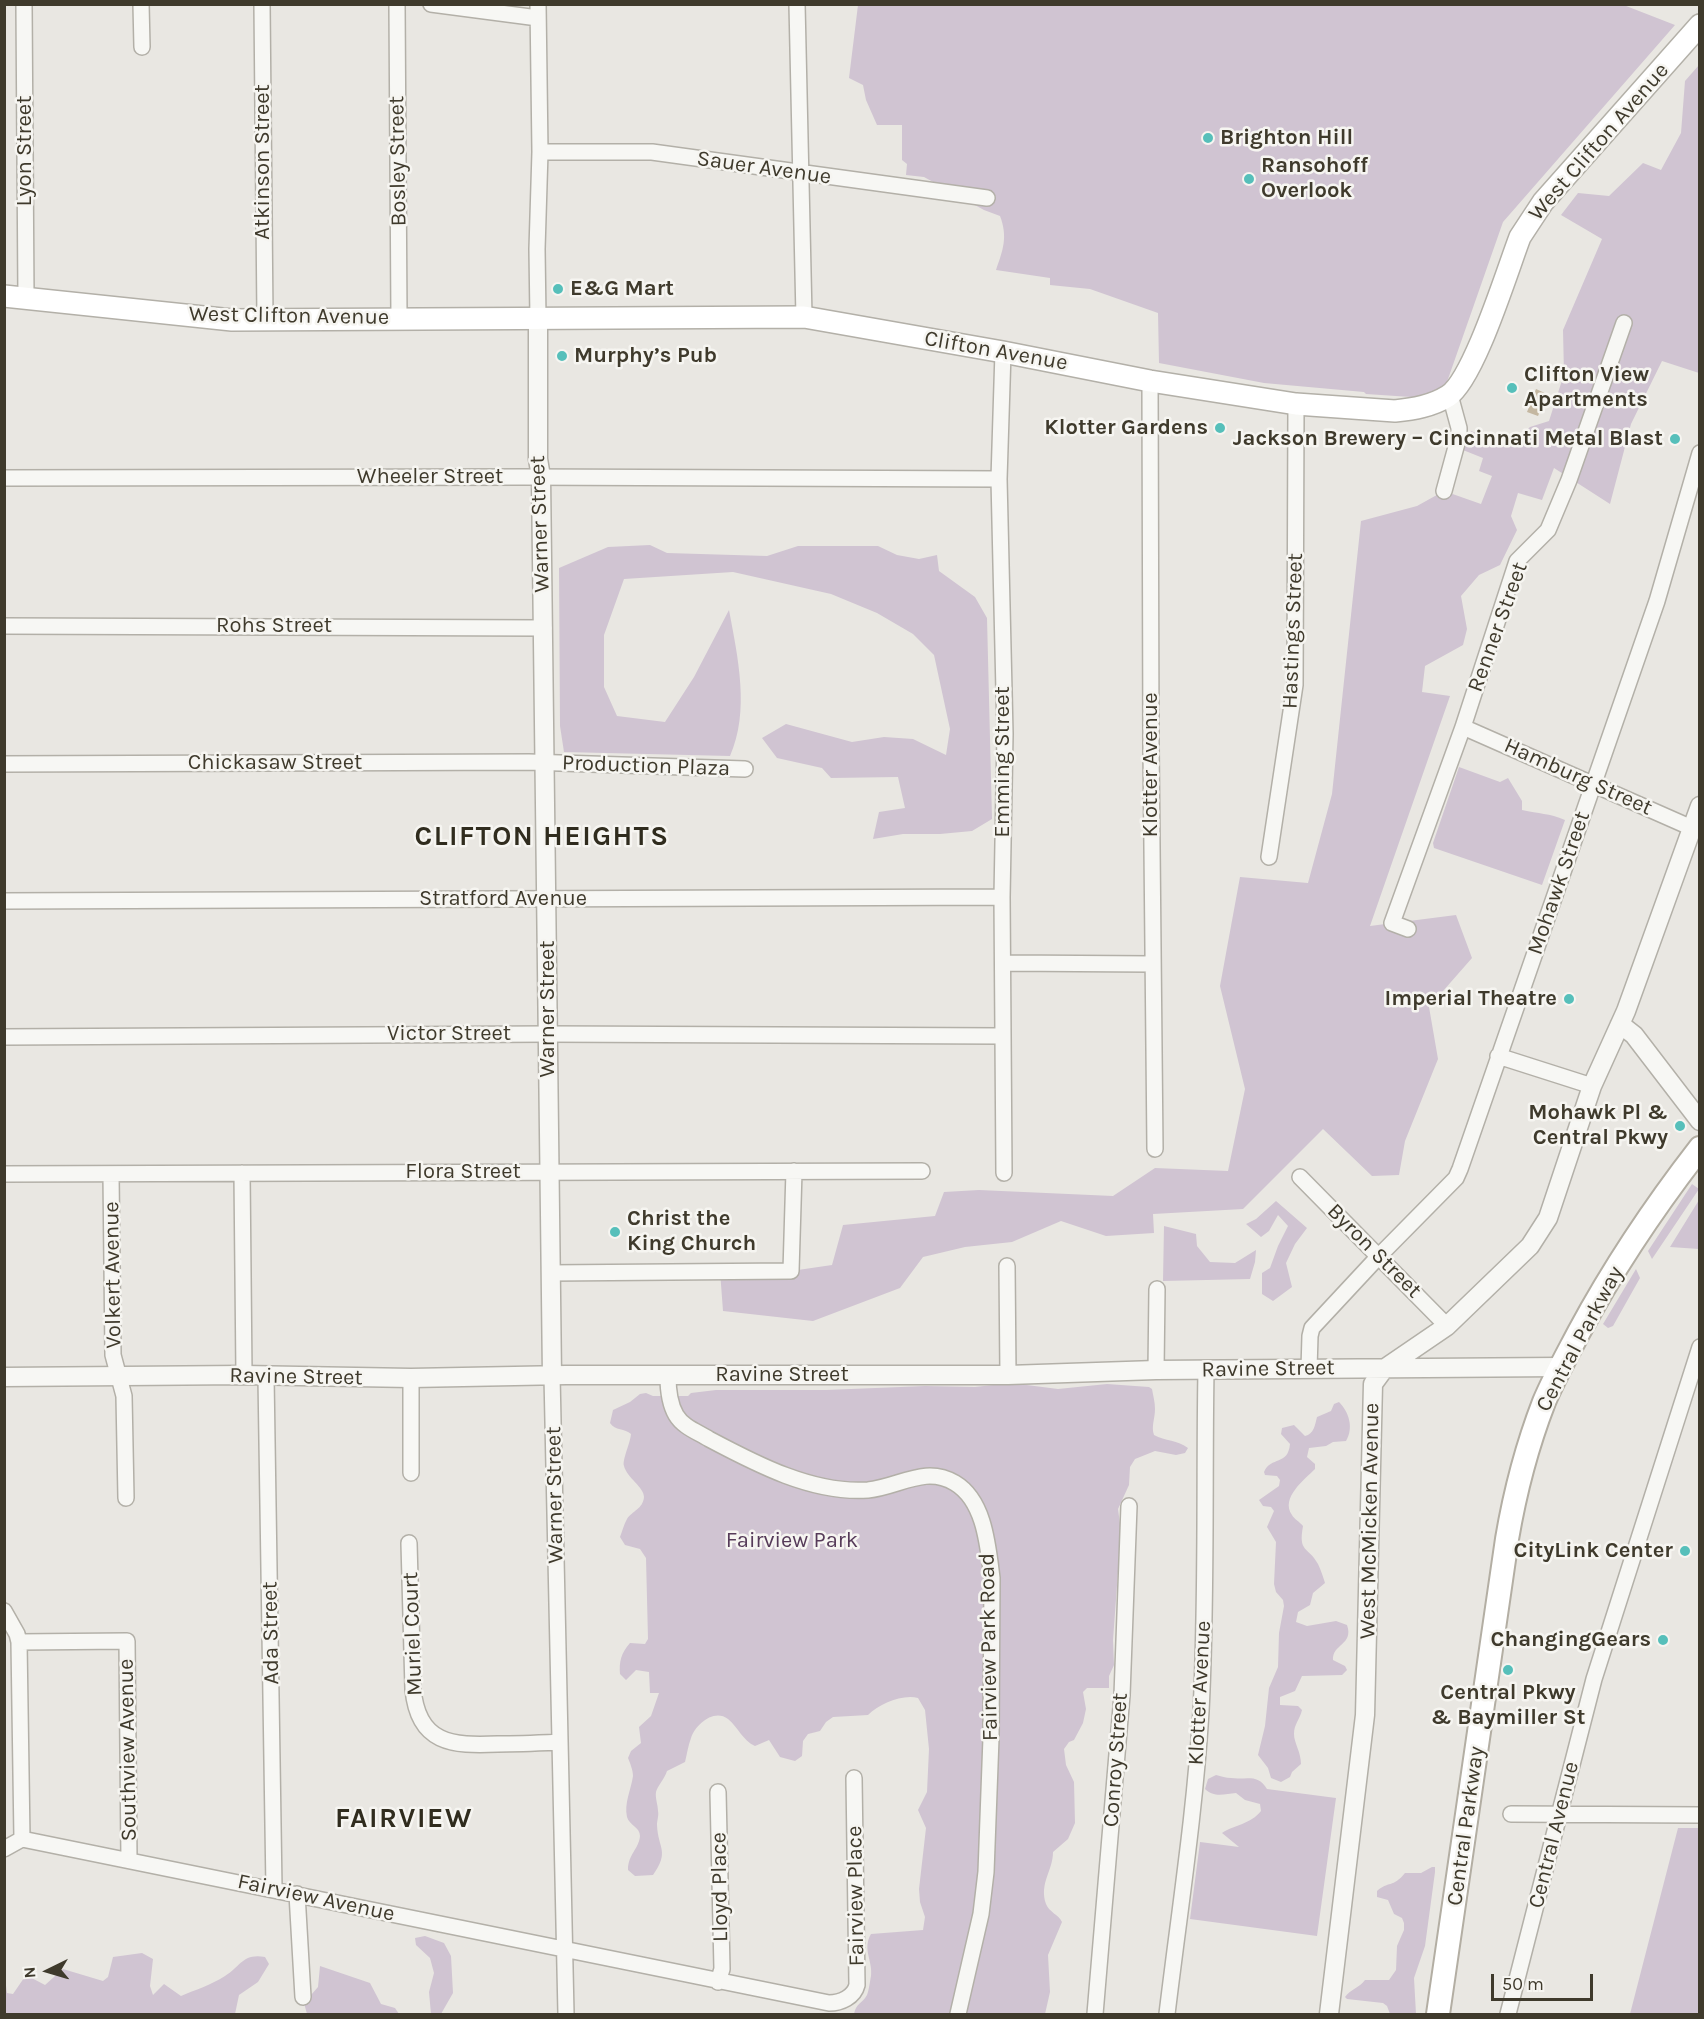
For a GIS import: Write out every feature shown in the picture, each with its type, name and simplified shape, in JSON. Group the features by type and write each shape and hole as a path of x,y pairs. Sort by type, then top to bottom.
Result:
{"main road":[{"name":"West Clifton Avenue","path":"1450,395 1464,378 1473,361 1520,237 1528,223 1554,189 1700,25"},
{"name":"West Clifton Avenue","path":"4,296 232,320 538,319"},
{"name":"Clifton Avenue","path":"538,319 804,317 1150,381 1296,404 1395,411 1420,408 1450,395"},
{"name":"Central Parkway","path":"1438,2014 1512,1512 1531,1439 1560,1367 1593,1306 1629,1246 1668,1189 1700,1148"}],"street":[{"name":"Lyon Street","path":"24,4 26,298"},
{"path":"141,4 142,47"},
{"name":"Atkinson Street","path":"262,4 265,319"},
{"name":"Bosley Street","path":"397,4 399,318"},
{"path":"431,4 538,11"},
{"path":"797,4 804,317"},
{"name":"Warner Street","path":"538,11 540,152 537,249 538,459 541,477 544,628 550,1273 566,2014"},
{"name":"Sauer Avenue","path":"540,152 652,152 987,198"},
{"name":"Renner Street","path":"1408,929 1392,923 1463,727 1517,561 1548,530 1569,480 1624,323"},
{"name":"Emming Street","path":"1003,352 999,479 1005,734 1002,897 1004,1173"},
{"name":"Klotter Avenue","path":"1150,381 1155,1149"},
{"path":"1444,491 1459,436 1450,395"},
{"name":"Hastings Street","path":"1269,857 1295,685 1296,404"},
{"name":"Mohawk Street","path":"1309,1369 1312,1328 1456,1178 1657,601 1700,453"},
{"name":"Wheeler Street","path":"4,478 999,479"},
{"name":"Rohs Street","path":"4,626 544,628"},
{"name":"Hamburg Street","path":"1463,727 1692,828"},
{"name":"Chickasaw Street","path":"4,764 546,763"},
{"name":"Production Plaza","path":"546,763 745,769"},
{"path":"1384,1369 1447,1326 1540,1233 1548,1218 1592,1086 1620,1024 1700,806"},
{"name":"Stratford Avenue","path":"4,901 1002,897"},
{"path":"1004,963 1152,964"},
{"path":"1620,1024 1634,1035 1700,1121"},
{"name":"Victor Street","path":"4,1036 1002,1035"},
{"path":"1498,1056 1592,1086"},
{"path":"550,1273 791,1271 794,1171"},
{"name":"Flora Street","path":"4,1174 922,1171"},
{"path":"242,1173 244,1376"},
{"name":"Volkert Avenue","path":"111,1174 113,1355 124,1396 126,1498"},
{"name":"Byron Street","path":"1300,1177 1447,1326"},
{"path":"1006,1266 1008,1375"},
{"path":"1156,1370 1157,1289"},
{"name":"Central Avenue","path":"1508,2014 1594,1679 1700,1347"},
{"name":"Ravine Street","path":"4,1377 411,1378 1008,1375 1156,1370 1560,1367"},
{"name":"West McMicken Avenue","path":"1329,2014 1365,1715 1373,1384 1384,1369"},
{"name":"Klotter Avenue","path":"1167,2014 1195,1784 1201,1711 1206,1370"},
{"name":"Fairview Park Road","path":"668,1376 671,1405 683,1423 752,1460 807,1481 853,1489 878,1488 925,1475 938,1476 955,1483 967,1493 976,1506 988,1549 992,1578 990,1798 981,1914 958,2014"},
{"name":"Ada Street","path":"266,1377 274,1889"},
{"path":"411,1378 411,1473"},
{"name":"Conroy Street","path":"1095,2014 1122,1695 1130,1506"},
{"name":"Muriel Court","path":"410,1543 413,1689 418,1716 425,1727 442,1740 461,1744 560,1742"},
{"path":"4,1611 19,1642 22,1839 4,1849"},
{"name":"Southview Avenue","path":"19,1642 127,1641 129,1860"},
{"name":"Fairview Place","path":"836,2003 851,1995 857,1985 854,1778"},
{"name":"Lloyd Place","path":"718,1792 722,1969 718,1982"},
{"path":"1511,1814 1700,1815"},
{"name":"Fairview Avenue","path":"22,1839 718,1982 836,2003"},
{"path":"297,1894 303,1997"}],"green space":[{"path":"1621,4 1675,25 1503,222 1441,399 1264,383 1159,363 1158,313 1090,289 1050,285 1050,278 996,270 1004,237 1000,216 984,210 924,177 906,175 907,164 902,160 902,125 877,125 866,100 863,85 849,78 858,5"},
{"path":"1699,65 1699,373 1662,361 1631,424 1610,504 1554,468 1542,500 1518,493 1511,516 1517,530 1500,565 1479,575 1461,596 1467,629 1463,645 1425,666 1422,692 1450,696 1370,926 1456,915 1472,958 1429,1007 1438,1059 1405,1141 1399,1175 1372,1176 1323,1129 1243,1209 1153,1214 1154,1233 1106,1236 1061,1221 1012,1242 965,1247 923,1257 900,1288 813,1321 723,1311 720,1271 791,1271 832,1265 843,1225 935,1216 944,1192 979,1190 1113,1196 1155,1168 1228,1171 1245,1089 1220,986 1240,877 1308,883 1332,794 1361,521 1417,506 1444,491 1481,504 1492,476 1479,471 1483,458 1463,450 1471,431 1508,447 1530,427 1549,421 1564,374 1563,330 1602,239 1561,215 1578,193 1609,196 1643,163 1661,170 1681,133 1685,81"},
{"path":"650,545 667,553 767,556 798,546 878,546 897,555 919,559 937,555 939,571 975,597 987,618 992,819 972,831 903,834 873,839 879,812 905,808 898,777 831,778 822,768 777,758 762,738 786,724 852,742 884,737 913,739 946,755 950,729 934,655 913,634 877,613 831,594 733,572 624,579 604,635 604,687 617,716 665,722 694,677 729,610 739,665 741,703 740,721 730,756 564,752 560,726 559,568 608,547"},
{"path":"1459,767 1500,782 1508,778 1522,801 1522,810 1565,820 1542,885 1434,848 1433,843"},
{"path":"1692,1184 1699,1189 1652,1259 1648,1251"},
{"path":"1699,1200 1699,1249 1670,1247"},
{"path":"1276,1201 1307,1228 1295,1244 1286,1263 1292,1287 1273,1301 1262,1294 1262,1273 1270,1268 1288,1226 1278,1215 1269,1231 1261,1237 1246,1224 1256,1219"},
{"path":"1164,1226 1196,1234 1197,1246 1210,1262 1235,1263 1256,1250 1250,1279 1163,1281"},
{"path":"1636,1269 1640,1278 1613,1326 1608,1328 1603,1324"},
{"name":"Fairview Park","path":"1011,1383 1058,1389 1107,1384 1149,1387 1152,1389 1155,1404 1154,1435 1180,1443 1188,1448 1185,1453 1176,1455 1155,1451 1135,1459 1130,1467 1129,1485 1118,1509 1121,1531 1113,1640 1114,1665 1109,1676 1109,1688 1087,1688 1083,1692 1086,1709 1083,1723 1074,1740 1069,1742 1064,1749 1066,1765 1074,1782 1075,1823 1068,1839 1053,1852 1045,1883 1046,1904 1062,1922 1048,1955 1050,1992 1045,2014 854,2014 869,1988 871,1971 867,1945 871,1934 923,1930 925,1917 919,1889 926,1828 918,1810 927,1792 929,1749 925,1710 918,1698 905,1697 884,1704 868,1715 833,1717 820,1731 808,1734 803,1741 802,1756 795,1761 780,1757 769,1740 755,1746 728,1719 723,1716 711,1717 701,1723 693,1733 685,1762 667,1771 656,1792 657,1825 662,1850 658,1867 653,1875 635,1876 628,1870 628,1864 638,1845 640,1833 630,1822 626,1812 633,1776 628,1758 631,1751 641,1743 639,1727 651,1716 659,1693 650,1693 649,1672 636,1670 626,1680 620,1674 624,1650 630,1643 645,1644 648,1639 646,1558 640,1549 625,1545 620,1537 627,1519 640,1507 644,1497 624,1466 631,1434 610,1423 613,1410 640,1394 646,1393 653,1396 688,1396 691,1393 716,1390 975,1387"},
{"path":"1339,1402 1349,1420 1350,1431 1346,1441 1309,1448 1307,1457 1315,1464 1315,1469 1295,1489 1289,1502 1289,1509 1303,1526 1303,1545 1318,1564 1325,1583 1313,1593 1310,1605 1298,1612 1296,1622 1307,1626 1336,1621 1347,1625 1348,1637 1336,1651 1333,1660 1345,1666 1347,1670 1342,1675 1302,1676 1295,1691 1280,1697 1280,1705 1298,1706 1302,1710 1294,1734 1301,1764 1290,1777 1281,1782 1271,1778 1268,1768 1258,1755 1265,1726 1269,1688 1278,1667 1279,1633 1284,1606 1274,1584 1276,1542 1267,1527 1274,1511 1271,1507 1263,1506 1259,1500 1279,1486 1280,1480 1277,1476 1265,1475 1264,1472 1267,1467 1283,1458 1289,1451 1290,1444 1281,1434 1282,1428 1294,1425 1305,1436 1308,1435 1314,1429 1317,1417 1331,1411 1334,1404"},
{"path":"1216,1775 1256,1779 1267,1789 1336,1798 1317,1936 1190,1919 1200,1842 1239,1847 1222,1833 1247,1822 1261,1811 1260,1804 1245,1800 1236,1793 1220,1795 1208,1792 1205,1789 1208,1779"},
{"path":"1678,1828 1699,1828 1699,2014 1630,2014"},
{"path":"1435,1867 1435,1872 1425,1946 1414,1978 1416,2014 1390,2014 1383,2003 1347,1999 1345,1997 1347,1994 1365,1980 1389,1980 1396,1970 1397,1946 1404,1930 1404,1923 1402,1918 1394,1914 1388,1900 1377,1897 1377,1891 1394,1883 1405,1873 1421,1873"},
{"path":"425,1936 444,1943 451,1956 453,1993 441,2014 431,2014 429,1992 434,1973 430,1958 416,1945 415,1938"},
{"path":"142,1953 153,1959 150,1986 153,1995 164,1984 181,1996 220,1979 243,1961 252,1957 265,1957 269,1964 258,1982 239,1995 235,2014 5,2014 5,1978 7,1993 13,1994 26,1975 45,1985 63,1969 103,1981 108,1977 113,1957"},
{"path":"320,1966 370,1983 381,2004 395,2008 399,2014 307,2014 304,2003 318,1987"}],"shaded area":[{"path":"1536,389 1547,394 1538,416 1527,412"}],"place":[{"name":"Brighton Hill","path":"1208,138"},
{"name":"Ransohoff Overlook","path":"1249,179"},
{"name":"E&G Mart","path":"558,289"},
{"name":"Murphy’s Pub","path":"562,356"},
{"name":"Clifton View Apartments","path":"1512,388"},
{"name":"Klotter Gardens","path":"1220,428"},
{"name":"Jackson Brewery – Cincinnati Metal Blast","path":"1675,439"},
{"name":"Imperial Theatre","path":"1569,999"},
{"name":"Mohawk Pl & Central Pkwy","path":"1680,1126"},
{"name":"Christ the King Church","path":"615,1232"},
{"name":"CityLink Center","path":"1685,1551"},
{"name":"ChangingGears","path":"1663,1640"},
{"name":"Central Pkwy & Baymiller St","path":"1508,1670"}],"district":[{"name":"CLIFTON HEIGHTS","path":"542,837"},
{"name":"FAIRVIEW","path":"404,1819"}]}
